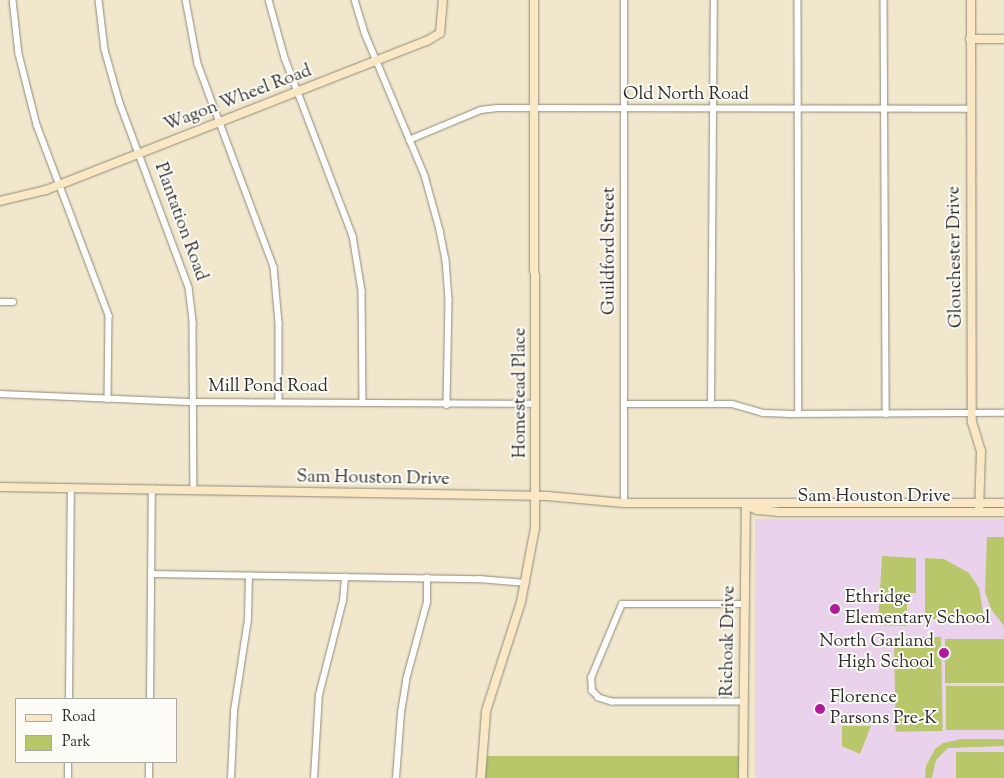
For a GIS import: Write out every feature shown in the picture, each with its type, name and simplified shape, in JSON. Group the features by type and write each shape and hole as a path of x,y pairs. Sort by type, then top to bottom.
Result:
{"street":[{"path":"13,0 26,85 59,185 100,285 109,316 108,399"},
{"name":"Plantation Road","path":"99,0 109,67 138,153 189,288 194,402 194,491"},
{"path":"186,0 191,38 218,123 274,267 279,314 279,402"},
{"path":"269,0 275,31 353,236 362,291 363,403"},
{"path":"355,0 376,60 425,176 446,260 447,405"},
{"name":"Wagon Wheel Road","path":"0,201 59,185 297,92 440,33 443,0"},
{"name":"Homestead Place","path":"481,778 486,711 526,583 534,538 536,496 534,0"},
{"name":"Guildford Street","path":"624,0 626,110 624,503"},
{"path":"712,404 714,0"},
{"path":"798,0 799,414"},
{"path":"884,0 886,414"},
{"name":"Glouchester Drive","path":"971,0 972,413 974,432 981,451 979,512"},
{"path":"970,39 1004,39"},
{"name":"Old North Road","path":"409,140 482,110 535,107 626,110 970,109"},
{"path":"0,194 13,198"},
{"path":"0,302 13,302"},
{"name":"Mill Pond Road","path":"0,394 194,402 447,405 535,404"},
{"path":"625,404 739,405 762,413 799,414 1004,413"},
{"name":"Sam Houston Drive","path":"0,487 536,496 624,503 746,505 755,502 1004,503"},
{"path":"69,698 71,488"},
{"path":"150,698 152,489"},
{"name":"Sam Houston Drive","path":"746,505 757,510 778,512 1004,512"},
{"name":"Richoak Drive","path":"743,778 746,505"},
{"path":"151,574 427,578 526,583"},
{"path":"231,778 234,711 248,619 249,576"},
{"path":"314,778 319,695 343,601 345,577"},
{"path":"396,778 406,680 427,602 427,578"},
{"path":"744,702 612,702 599,698 592,691 591,678 622,604 745,604"},
{"path":"68,763 68,778"},
{"path":"149,763 149,778"}],"shaded area":[{"path":"755,519 1004,519 1004,778 755,778"}],"green space":[{"path":"987,537 1004,537 1004,626 991,609 985,592"},
{"path":"882,556 916,558 916,593 907,593 907,626 878,625"},
{"path":"925,558 944,559 969,573 979,588 984,619 929,619 925,615"},
{"path":"941,637 943,731 896,732 894,638"},
{"path":"945,639 1004,639 1004,683 945,683"},
{"path":"946,686 1004,686 1004,730 946,730"},
{"path":"842,726 871,726 860,754 842,746"},
{"path":"962,739 1004,739 1004,746 948,748 936,760 932,778 925,778 926,766 935,749 943,743"},
{"path":"956,752 1004,752 1004,778 956,778"},
{"path":"485,756 740,756 740,778 485,778"}],"place":[{"name":"Ethridge Elementary School","path":"835,609"},
{"name":"North Garland High School","path":"944,653"},
{"name":"Florence Parsons Pre-K","path":"820,709"}]}
